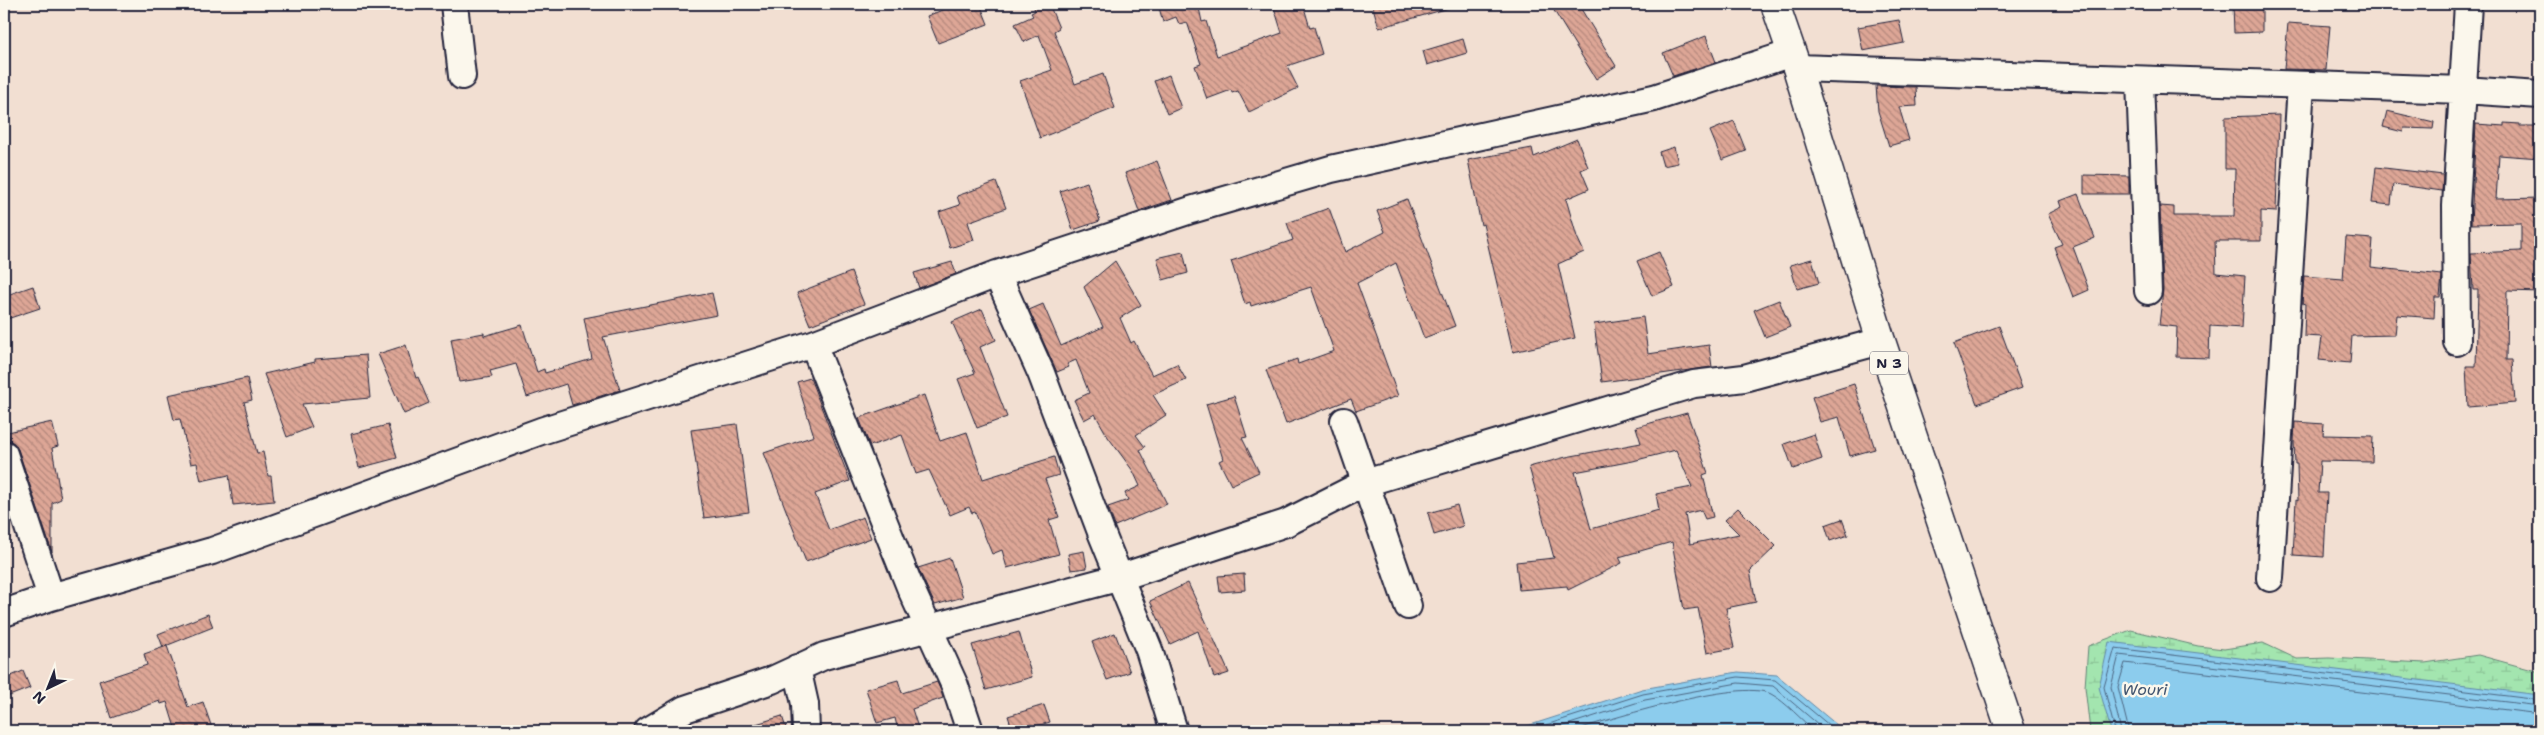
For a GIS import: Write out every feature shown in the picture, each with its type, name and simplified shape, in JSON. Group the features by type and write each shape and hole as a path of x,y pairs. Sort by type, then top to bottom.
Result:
{"highway":[{"name":"N 3","path":"1775,4 1881,341 2011,731"}],"street":[{"path":"454,4 462,76"},
{"path":"2457,342 2456,206 2468,4"},
{"path":"4,613 51,597 212,551 541,431 813,344 997,274 1192,210 1331,169 1654,98 1794,60 2140,81 2301,84 2540,95"},
{"path":"2140,81 2148,291"},
{"path":"2270,578 2301,84"},
{"path":"997,274 1041,372 1101,532 1150,650 1174,731"},
{"path":"646,730 685,709 730,696 824,656 1121,577 1286,523 1366,483 1694,384 1744,378 1881,341"},
{"path":"813,344 928,627 956,686 970,731"},
{"path":"1344,422 1408,606"},
{"path":"4,454 51,597"},
{"path":"796,668 805,704 806,731"}],"green space":[{"name":"Wouri","path":"2131,630 2198,646 2224,649 2263,643 2297,659 2329,658 2425,663 2478,655 2540,672 2540,731 2090,731 2085,687 2088,646"}],"water":[{"name":"Wouri","path":"2109,642 2540,695 2540,731 2111,731 2099,687"},
{"path":"1738,672 1777,675 1844,731 1518,731 1518,729 1642,689"}],"building":[{"path":"958,4 980,4 988,24 938,43 927,16"},
{"path":"1033,4 1049,4 1059,28 1054,31 1075,84 1103,74 1115,108 1040,138 1020,81 1052,70 1039,35 1024,42 1015,24 1033,16 1031,13 1035,11"},
{"path":"1158,4 1206,4 1199,8 1202,22 1206,21 1217,56 1282,33 1273,4 1303,4 1310,28 1314,27 1322,54 1287,66 1298,88 1249,112 1238,91 1232,93 1231,90 1207,99 1195,66 1201,64 1187,22 1179,24 1176,17 1163,22"},
{"path":"1372,4 1448,4 1449,8 1379,28"},
{"path":"1562,4 1578,4 1616,66 1596,79 1553,9"},
{"path":"2233,4 2262,4 2262,32 2234,33"},
{"path":"1899,20 1904,43 1863,51 1858,27"},
{"path":"2288,23 2330,26 2326,70 2284,69"},
{"path":"1706,36 1716,62 1673,76 1663,53"},
{"path":"1463,39 1467,53 1427,65 1423,51"},
{"path":"1169,75 1181,108 1167,114 1154,81"},
{"path":"1876,86 1916,87 1917,106 1899,107 1909,140 1889,146 1878,111"},
{"path":"2387,111 2434,122 2433,129 2404,128 2403,132 2383,127"},
{"path":"2279,115 2276,212 2261,211 2261,241 2215,241 2216,273 2245,276 2242,328 2210,326 2209,358 2176,357 2177,327 2159,325 2163,290 2160,206 2174,207 2174,216 2234,216 2235,169 2225,169 2225,117"},
{"path":"1734,121 1746,151 1722,160 1710,131"},
{"path":"2504,123 2520,124 2520,126 2540,126 2540,158 2499,155 2496,199 2540,198 2540,292 2507,291 2506,360 2512,360 2515,403 2468,407 2466,366 2476,366 2478,290 2473,290 2471,253 2521,251 2521,223 2471,224 2476,124 2504,126"},
{"path":"1577,139 1588,167 1581,170 1589,189 1566,199 1577,237 1584,252 1558,264 1575,338 1513,352 1483,224 1481,225 1468,160 1532,148 1534,157"},
{"path":"1674,147 1678,163 1663,166 1659,152"},
{"path":"1157,161 1172,200 1139,211 1125,173"},
{"path":"2376,167 2443,175 2442,191 2393,184 2391,205 2372,203"},
{"path":"2084,175 2129,176 2129,194 2084,194"},
{"path":"996,182 1006,208 968,222 974,240 950,248 939,212 960,205 957,196"},
{"path":"1087,182 1100,221 1073,230 1060,191"},
{"path":"2078,194 2095,238 2073,247 2089,290 2073,297 2054,247 2062,244 2048,214 2062,207 2060,201"},
{"path":"1407,199 1455,326 1424,338 1396,263 1357,283 1398,396 1356,411 1351,399 1286,424 1266,370 1297,359 1298,364 1334,351 1311,287 1251,306 1250,302 1245,304 1231,261 1293,240 1287,223 1329,208 1345,252 1385,232 1377,211"},
{"path":"2346,237 2373,239 2371,267 2442,275 2440,297 2435,297 2434,318 2397,315 2395,335 2352,336 2350,363 2319,360 2322,337 2304,336 2305,304 2302,303 2304,276 2343,279"},
{"path":"1183,252 1188,273 1163,280 1157,258"},
{"path":"1659,252 1674,287 1652,296 1637,261"},
{"path":"1812,259 1819,283 1797,289 1790,265"},
{"path":"1115,261 1141,305 1120,318 1131,343 1134,341 1152,375 1177,364 1186,380 1153,395 1166,415 1136,435 1145,447 1140,450 1167,504 1115,526 1108,507 1128,500 1125,493 1140,486 1133,471 1108,437 1095,414 1084,420 1074,400 1089,393 1076,360 1067,364 1069,367 1057,372 1029,310 1043,304 1061,346 1103,327 1084,287"},
{"path":"952,262 956,274 919,288 914,273"},
{"path":"851,272 864,304 810,325 797,293"},
{"path":"33,286 40,308 4,320 4,296"},
{"path":"712,293 717,315 603,337 620,390 572,405 566,384 527,397 516,364 490,371 492,377 459,382 451,339 484,333 484,336 522,325 537,372 544,369 545,373 592,359 584,318"},
{"path":"1779,300 1790,327 1765,337 1754,310"},
{"path":"982,309 996,340 980,347 1007,417 977,428 958,379 975,373 952,322"},
{"path":"1643,317 1648,354 1709,345 1712,367 1602,382 1594,324"},
{"path":"1999,326 2022,388 1977,404 1954,343"},
{"path":"406,345 416,378 418,377 429,403 404,414 378,354"},
{"path":"366,355 370,398 302,404 312,427 287,437 264,374 315,362 315,359"},
{"path":"247,378 252,400 244,402 257,453 263,452 268,476 271,476 274,501 233,505 229,475 201,481 197,463 191,464 180,419 174,420 168,395"},
{"path":"810,378 850,481 815,494 829,530 863,517 871,538 806,562 764,453 814,436 797,382"},
{"path":"1854,384 1875,449 1850,456 1839,417 1820,422 1812,397"},
{"path":"924,395 940,441 967,432 983,479 1054,457 1059,475 1045,479 1059,517 1049,520 1059,554 1007,568 1002,550 992,554 975,512 972,513 969,507 950,515 929,470 916,474 902,435 870,446 859,418"},
{"path":"1234,396 1247,437 1242,438 1259,472 1231,485 1219,461 1223,459 1206,404"},
{"path":"1687,413 1708,473 1703,475 1713,517 1705,519 1701,510 1685,514 1690,544 1739,534 1725,520 1738,508 1776,546 1750,571 1756,602 1726,608 1734,648 1707,653 1698,608 1684,610 1672,542 1619,557 1622,563 1568,590 1567,586 1519,590 1516,562 1554,558 1529,467 1566,457 1641,443 1636,427","holes":["1676,450 1692,487 1656,494 1659,510 1591,529 1575,472 1633,461"]},
{"path":"52,422 58,446 52,448 61,499 52,503 52,552 18,449 10,440 8,432"},
{"path":"2295,422 2324,424 2323,435 2373,436 2372,462 2320,461 2318,493 2327,493 2324,557 2293,555 2296,500 2298,501 2297,464 2295,464 2294,442"},
{"path":"737,424 749,512 704,518 691,430"},
{"path":"388,425 397,458 359,468 351,434"},
{"path":"1814,434 1822,459 1793,469 1784,444"},
{"path":"1457,505 1463,526 1434,535 1428,513"},
{"path":"1842,519 1848,535 1830,541 1825,525"},
{"path":"1084,551 1087,568 1071,570 1068,554"},
{"path":"950,558 963,597 935,605 918,568"},
{"path":"1244,574 1245,590 1220,592 1218,576"},
{"path":"1188,583 1229,673 1214,678 1198,631 1170,644 1150,601"},
{"path":"208,614 213,627 163,647 158,634"},
{"path":"1019,632 1032,677 986,690 972,645"},
{"path":"1115,633 1130,672 1107,680 1092,642"},
{"path":"167,646 188,707 203,702 213,731 176,731 167,702 161,704 160,701 111,718 99,681 147,665 144,654"},
{"path":"23,671 30,688 4,698 4,679"},
{"path":"898,680 902,693 937,682 941,691 943,698 912,709 919,731 898,731 895,718 877,723 866,689"},
{"path":"1044,705 1050,722 1021,731 1013,731 1008,716"},
{"path":"782,716 787,731 744,731 743,728"}]}
